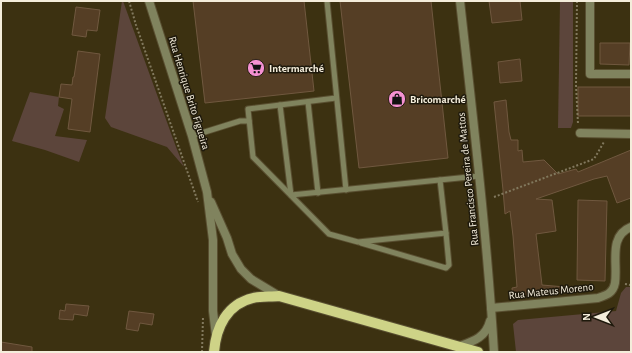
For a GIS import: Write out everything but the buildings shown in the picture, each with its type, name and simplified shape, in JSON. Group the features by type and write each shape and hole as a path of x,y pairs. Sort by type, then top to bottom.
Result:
{"main road":[{"path":"214,352 216,337 222,319 230,310 242,301 255,297 279,296 478,352"}],"street":[{"name":"Rua Henrique Brito Figueira","path":"149,1 192,136 207,192"},
{"name":"Rua Francisco Pereira de Mattos","path":"460,1 479,176 494,352"},
{"path":"590,1 590,74 631,74"},
{"path":"580,133 631,134"},
{"path":"207,192 232,254 241,269 250,279 279,296"},
{"path":"207,192 213,240 213,311 216,337"},
{"name":"Rua Mateus Moreno","path":"491,312 598,298 609,294 616,283 616,245 618,237 624,230 631,227"},
{"path":"460,346 483,335 488,328 491,312"}],"lane":[{"path":"327,1 346,190"},
{"path":"336,98 248,109 253,157 329,234 446,268 449,264 440,180"},
{"path":"308,102 318,193"},
{"path":"280,105 291,195"},
{"path":"192,136 240,121 249,120"},
{"path":"291,195 479,176"},
{"path":"358,242 446,233"}],"path":[{"path":"129,1 138,32 200,209"},
{"path":"578,1 577,116 580,133"},
{"path":"494,197 594,159 609,133"},
{"path":"202,352 203,312"}],"shaded area":[{"path":"122,1 184,167 167,147 111,127 105,118"},
{"path":"560,1 573,1 573,122 571,128 558,128"},
{"path":"30,92 59,97 58,106 64,109 55,136 87,140 79,162 45,150 12,141"},
{"path":"626,287 631,287 631,352 516,352 513,324 518,320 616,311 621,293"}],"place":[{"name":"Intermarché","path":"256,68"},
{"name":"Bricomarché","path":"397,99"}]}
